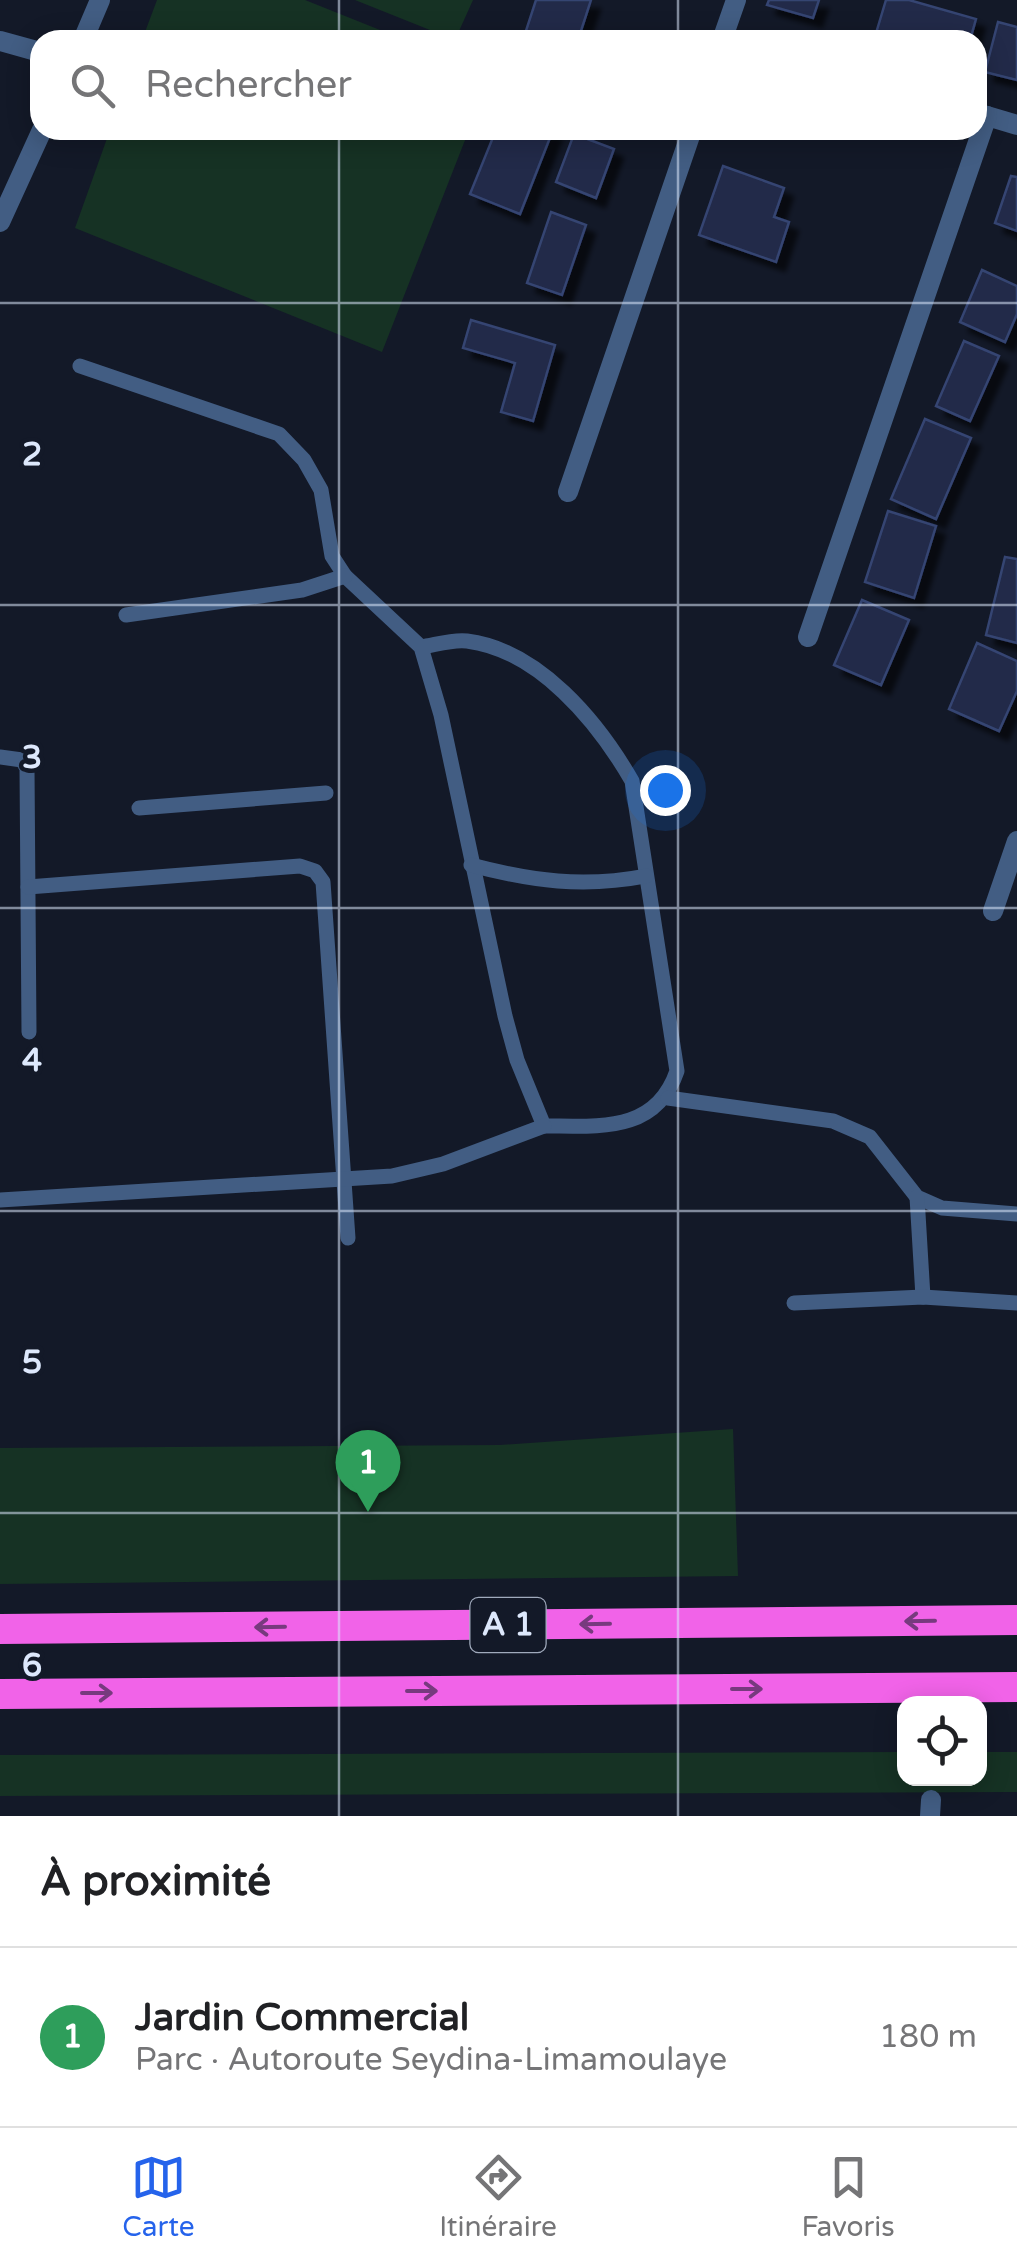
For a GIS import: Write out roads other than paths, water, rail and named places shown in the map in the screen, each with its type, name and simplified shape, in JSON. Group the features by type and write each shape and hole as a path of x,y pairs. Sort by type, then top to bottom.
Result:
{"highway":[{"name":"A 1","path":"0,1630 1017,1620"},
{"name":"A 1","path":"0,1694 1017,1687"}],"street":[{"path":"87,30 100,0"},
{"path":"731,30 736,0"},
{"path":"0,41 30,49"},
{"path":"987,116 1017,125"},
{"path":"0,222 37,140"},
{"path":"568,492 689,140"},
{"path":"808,637 973,140"},
{"path":"993,911 1017,841"}],"lane":[{"path":"80,366 279,434 304,460 321,490 326,536 345,576 421,648 442,715 471,865 516,1060 544,1126"},
{"path":"126,615 302,590 345,576"},
{"path":"0,1200 344,1180 443,1164 544,1126 626,1122 650,1112 668,1098 677,1071 666,977 632,781 613,748 534,665 465,641 421,648"},
{"path":"0,757 22,760 27,768 30,1032"},
{"path":"139,808 326,794"},
{"path":"471,865 558,884 600,884 646,876"},
{"path":"28,887 300,866 314,871 324,882 348,1238"},
{"path":"668,1098 833,1121 870,1137 917,1197 942,1208 1017,1214"},
{"path":"917,1197 923,1297"},
{"path":"794,1304 923,1297 1017,1303"}],"place":[{"name":"Jardin Commercial","path":"368,1512"}]}
